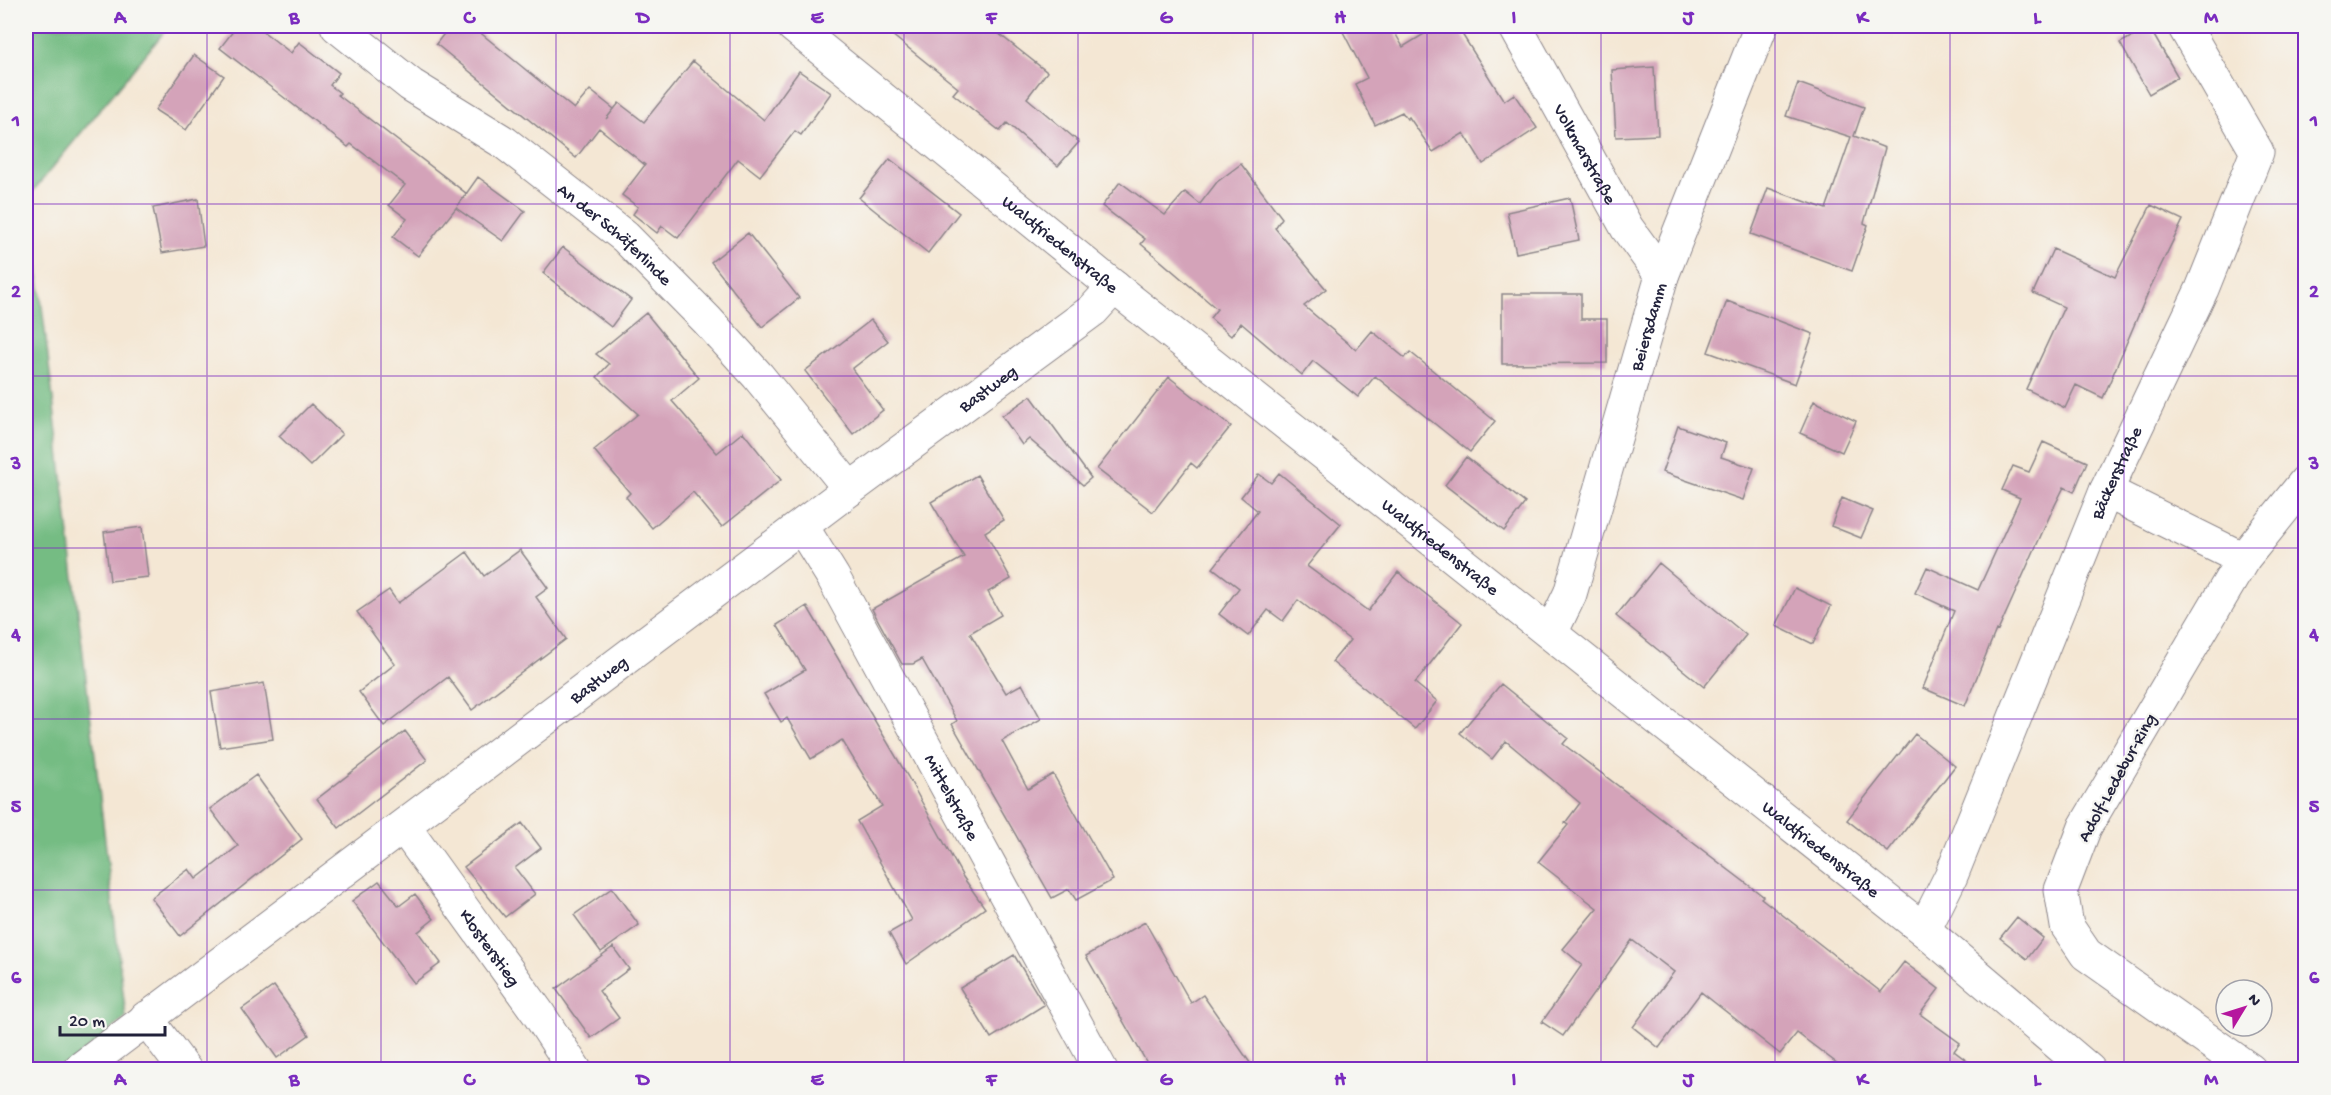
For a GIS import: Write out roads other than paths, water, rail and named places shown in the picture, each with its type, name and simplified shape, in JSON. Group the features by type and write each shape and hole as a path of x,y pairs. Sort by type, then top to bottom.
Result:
{"street":[{"name":"An der Schäferlinde","path":"337,26 411,85 506,143 625,237 707,320 758,376 850,489"},
{"name":"Waldfriedenstraße","path":"793,26 1114,287 1924,930 2089,1070"},
{"name":"Volkmarstraße","path":"1515,26 1627,228 1662,276"},
{"name":"Beiersdamm","path":"1551,633 1570,594 1662,276 1761,26"},
{"name":"Bäckerstraße","path":"1924,930 1951,876 2106,491 2202,289 2257,152 2184,26"},
{"name":"Bastweg","path":"79,1070 850,489 1093,310 1114,287"},
{"name":"Adolf-Ledebur-Ring","path":"2250,1070 2086,954 2067,926 2061,890 2085,827 2243,559 2306,481"},
{"path":"2106,491 2243,559"},
{"name":"Mittelstraße","path":"802,526 833,577 1101,1070"},
{"name":"Klosterstieg","path":"404,827 538,1013 575,1070"},
{"path":"146,1018 185,1070"}]}
